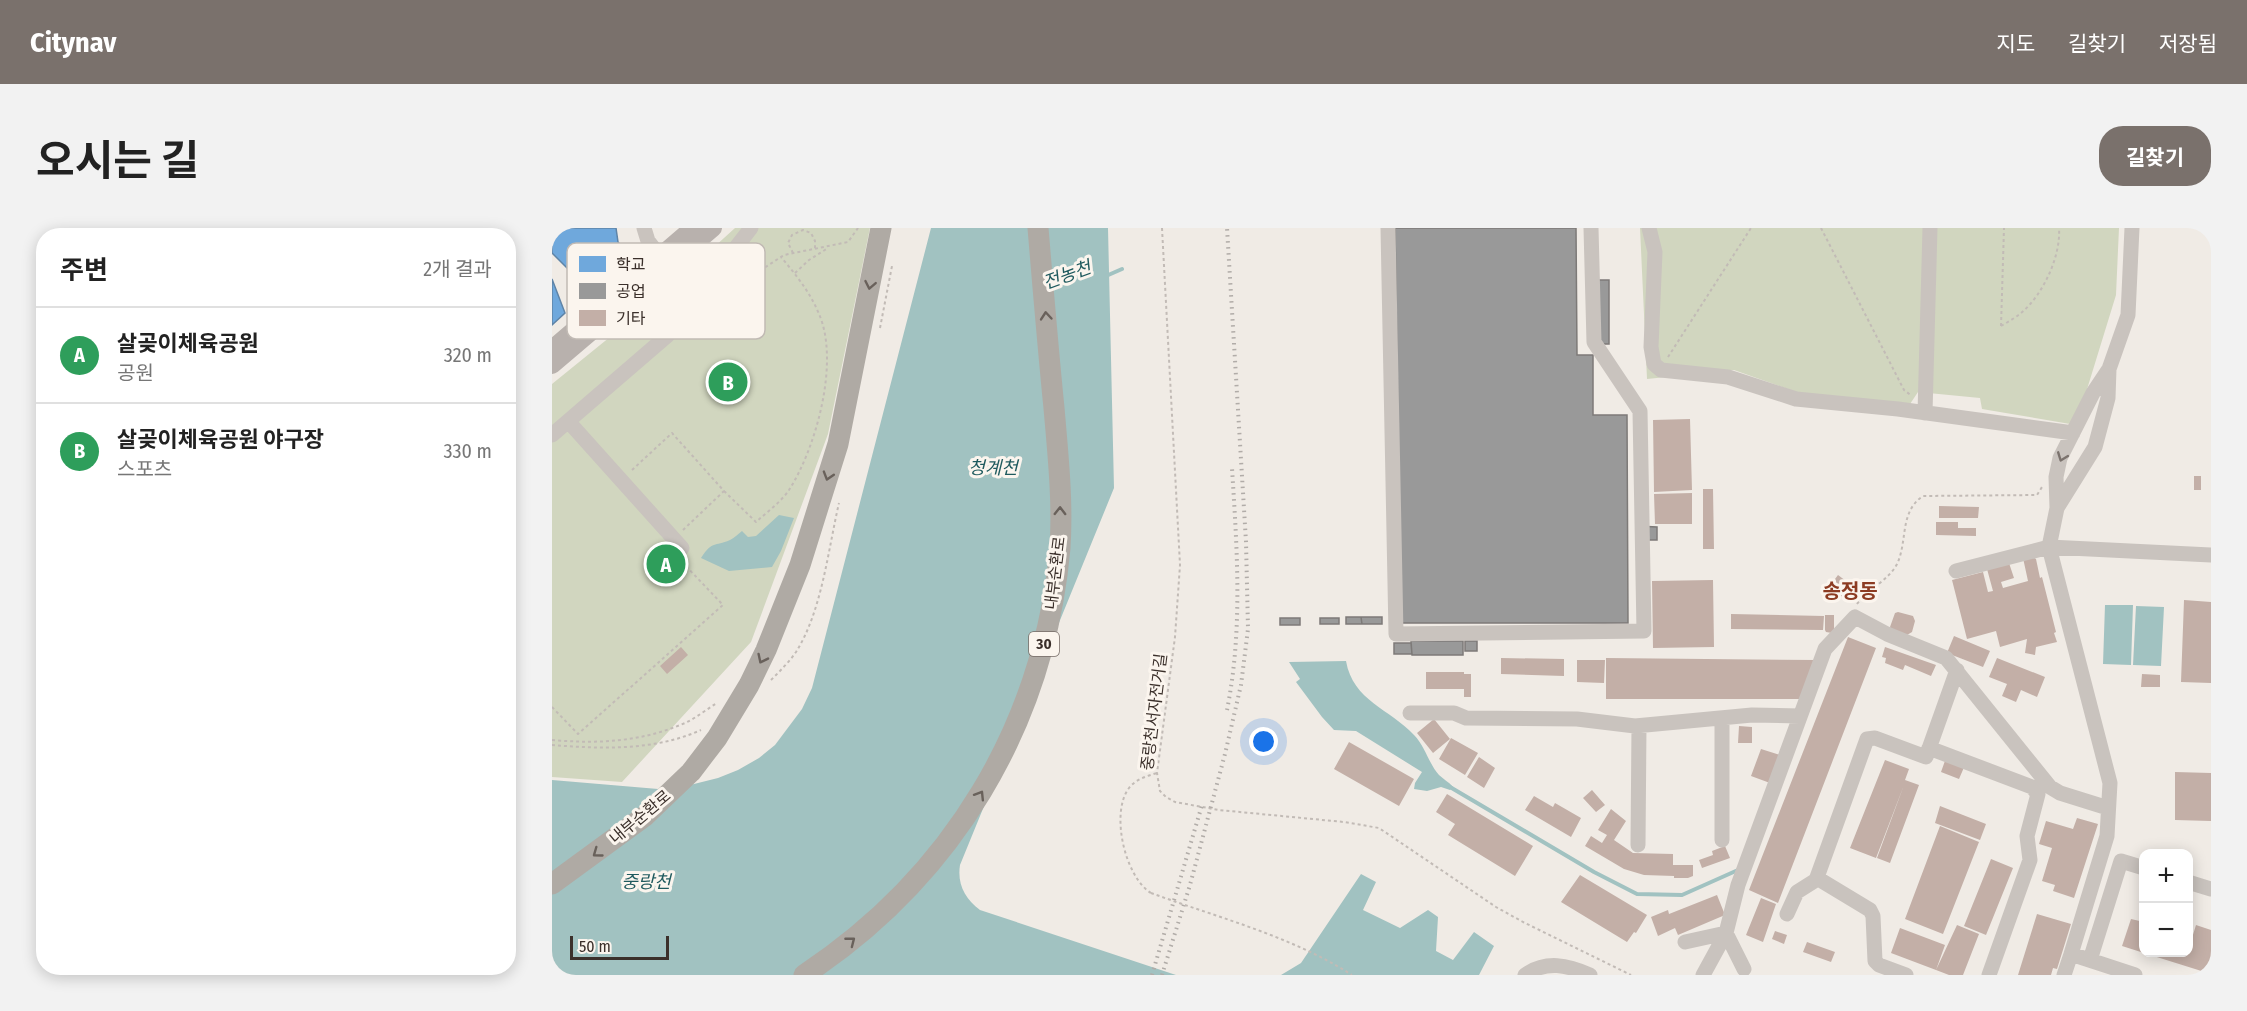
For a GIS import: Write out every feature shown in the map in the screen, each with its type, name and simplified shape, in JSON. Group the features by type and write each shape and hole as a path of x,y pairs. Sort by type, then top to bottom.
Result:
{"highway":[{"name":"내부순환로","path":"552,884 645,816 691,772 717,738 749,685 766,650 800,565 837,444 881,228"},
{"name":"내부순환로","path":"804,975 845,947 876,921 944,849 981,794 1001,758 1036,672 1049,621 1057,573 1061,487 1038,228"}],"main road":[{"path":"680,243 693,228"},
{"path":"691,243 713,228"},
{"path":"552,349 567,337"},
{"path":"552,365 580,339"}],"street":[{"path":"644,228 650,243"},
{"path":"739,243 751,228"},
{"path":"1388,228 1396,634 1644,631 1640,411 1594,342 1592,228"},
{"path":"1649,228 1655,252 1651,347 1654,364 1661,370 1728,377 1796,399 1925,413 2073,434"},
{"path":"1925,413 1930,228"},
{"path":"2064,975 2107,836 2110,783 2049,547 2057,508 2056,477 2061,459 2093,393 2109,369 2128,315 2132,228"},
{"path":"552,435 663,339"},
{"path":"2057,508 2095,447 2108,398 2109,369"},
{"path":"568,421 680,550"},
{"path":"1956,571 2049,547 2211,555"},
{"path":"1702,975 1726,933 1738,885 1825,649 1855,617 1887,634 1943,655 2054,790 2108,808"},
{"path":"1787,914 1797,892 1814,883 1817,878 1867,739 1872,737 1926,757 1957,670"},
{"path":"1410,713 1454,713 1466,718 1580,719 1639,726 1752,715 1800,716"},
{"path":"1722,718 1722,840"},
{"path":"1638,845 1639,726"},
{"path":"1929,748 2032,787 2038,794 2027,836 2030,860 1989,975"},
{"path":"2090,960 2121,861 2139,866"},
{"path":"1817,878 1870,910 1873,916 1875,961 1906,975"},
{"path":"2193,884 2211,889"},
{"path":"1685,942 1726,933"},
{"path":"1726,933 1744,969"},
{"path":"2071,954 2135,975"},
{"path":"1525,975 1533,969 1554,965 1574,968 1590,975"}],"path":[{"path":"765,267 781,257 793,253 848,242 858,228"},
{"name":"중랑천서자전거길","path":"1162,228 1179,565 1175,637 1157,773 1160,791 1175,802 1219,810 1344,822 1379,828 1497,907 1630,975"},
{"path":"1659,368 1751,228"},
{"path":"1821,228 1904,390 1915,399 1925,413"},
{"path":"2004,228 2001,326 2022,313 2044,284 2056,256 2059,228"},
{"path":"793,253 788,243 792,235 803,230 811,233 815,241 815,249"},
{"path":"795,273 809,260 832,245"},
{"path":"622,481 672,433 724,491 756,522 788,491 811,448 825,387 824,336 820,316 810,296 781,257"},
{"path":"1855,617 1857,602 1897,564 1913,503 1923,496 2037,495 2045,481"},
{"path":"552,707 578,734 723,605 680,550 724,491"},
{"path":"552,740 578,742 634,740 687,722 717,703"},
{"path":"1157,773 1137,780 1129,788 1120,810 1122,837 1141,885 1151,893 1288,942 1352,975"}],"green space":[{"path":"735,228 870,228 828,434 751,642 622,782 552,777 552,384 607,339 765,339 765,243 718,243"},
{"path":"1640,228 2119,228 2116,295 2076,425 1982,409 1980,398 1918,392 1910,404 1799,393 1734,370 1647,379"}],"water":[{"name":"청계천","path":"931,228 1108,228 1114,488 960,865 961,885 966,896 980,910 1176,975 552,975 552,780 670,790 718,778 759,758 775,745 802,709 812,688"},
{"path":"779,515 794,518 772,567 729,571 701,558 711,546 730,540 742,531 748,537 756,536"},
{"path":"2105,605 2133,605 2131,665 2103,664"},
{"path":"2136,606 2164,607 2161,666 2133,665"},
{"path":"1346,661 1356,686 1414,735 1439,775 1453,787 1450,790 1441,787 1427,791 1414,789 1422,772 1356,731 1334,730 1296,682 1300,679 1289,662"},
{"path":"1361,874 1376,882 1363,910 1400,928 1428,910 1438,917 1436,951 1453,960 1474,932 1494,946 1479,975 1281,975 1301,963"}],"building: 학교":[{"path":"552,228 616,228 619,243 567,243 567,268 552,253"},
{"path":"552,279 565,313 552,325"}],"building: 공업":[{"path":"1395,228 1576,228 1577,355 1593,355 1593,415 1627,415 1628,623 1401,623"},
{"path":"1598,280 1609,280 1609,344 1597,344"},
{"path":"1636,526 1657,527 1657,540 1636,540"},
{"path":"1346,617 1361,617 1362,624 1346,624"},
{"path":"1361,617 1382,617 1382,624 1362,624"},
{"path":"1280,618 1300,618 1300,625 1280,625"},
{"path":"1320,618 1339,618 1339,624 1320,624"},
{"path":"1411,641 1463,641 1463,655 1412,655"},
{"path":"1465,641 1477,641 1477,651 1465,651"},
{"path":"1394,643 1411,643 1412,654 1394,654"}],"building: 기타":[{"path":"1690,419 1692,490 1654,492 1653,420"},
{"path":"2194,476 2201,476 2201,490 2194,490"},
{"path":"1703,489 1713,489 1714,549 1703,549"},
{"path":"1692,493 1692,524 1655,524 1654,494"},
{"path":"1939,506 1979,507 1978,518 1939,518"},
{"path":"1936,522 1958,522 1958,528 1976,528 1976,536 1936,535"},
{"path":"2031,556 2036,559 2040,578 2042,577 2057,642 2036,647 2035,655 2025,653 2027,639 2000,647 1996,631 1967,639 1952,580 1983,572 1988,592 1993,591 1987,569 2009,563 2014,578 2001,582 2003,588 2028,581 2023,558"},
{"path":"1838,575 1854,587 1845,599 1829,587"},
{"path":"1713,580 1714,647 1653,648 1652,581"},
{"path":"2184,600 2211,602 2211,683 2181,682"},
{"path":"1895,613 1913,616 1915,621 1912,632 1907,635 1891,630"},
{"path":"1731,614 1824,616 1823,630 1731,629"},
{"path":"1825,615 1834,615 1832,633 1825,630"},
{"path":"1954,636 1990,651 1983,667 1947,653"},
{"path":"1848,637 1876,648 1778,903 1749,890"},
{"path":"681,647 688,655 667,674 660,666"},
{"path":"1885,647 1936,665 1931,676 1905,665 1903,670 1885,663 1886,658 1882,657"},
{"path":"1501,658 1564,659 1564,676 1501,674"},
{"path":"1606,658 1817,660 1802,699 1606,699"},
{"path":"1997,658 2045,677 2037,697 2021,690 2016,702 2002,696 2007,684 1989,677"},
{"path":"1577,660 1605,660 1604,683 1577,682"},
{"path":"1426,672 1471,674 1471,697 1464,697 1464,689 1426,689"},
{"path":"2142,674 2160,675 2160,687 2141,687"},
{"path":"1434,719 1450,739 1433,753 1417,733"},
{"path":"1739,726 1752,727 1752,743 1738,743"},
{"path":"1451,738 1478,753 1465,775 1439,759"},
{"path":"1349,742 1414,779 1399,806 1334,769"},
{"path":"1761,749 1780,755 1770,783 1751,776"},
{"path":"1479,757 1495,768 1484,788 1467,777"},
{"path":"1946,758 1965,765 1959,779 1941,772"},
{"path":"1885,760 1909,769 1905,780 1919,785 1890,863 1877,858 1904,785 1876,858 1850,848"},
{"path":"2175,772 2211,773 2211,821 2175,820"},
{"path":"1592,790 1605,805 1596,812 1583,798"},
{"path":"1447,794 1533,846 1515,876 1448,835 1455,824 1436,812"},
{"path":"1534,796 1553,807 1555,803 1581,818 1571,837 1525,810"},
{"path":"1940,806 1986,824 1980,840 1935,823"},
{"path":"1611,809 1626,821 1614,840 1633,853 1673,854 1673,865 1693,865 1693,876 1674,878 1674,876 1644,875 1624,869 1585,846 1591,836 1602,843 1607,835 1598,830"},
{"path":"2077,818 2098,824 2074,898 2053,891 2055,885 2042,881 2052,848 2039,844 2046,821 2073,829"},
{"path":"1940,826 1979,842 1943,934 1905,919"},
{"path":"1725,846 1730,858 1702,868 1699,860 1713,855 1712,851"},
{"path":"1991,859 2013,868 1986,935 1964,926"},
{"path":"1580,875 1647,915 1636,933 1634,932 1627,942 1561,902"},
{"path":"1717,895 1725,915 1678,935 1675,928 1658,936 1651,917 1668,910 1669,914"},
{"path":"1761,898 1776,904 1763,942 1746,935"},
{"path":"2037,914 2071,924 2057,969 2053,968 2051,975 2018,975"},
{"path":"2131,919 2139,921 2139,951 2122,946"},
{"path":"1957,925 1979,934 1963,975 1949,975 1936,970"},
{"path":"2196,925 2211,930 2211,974 2157,957 2193,957 2193,935"},
{"path":"1900,928 1945,945 1936,970 1891,953"},
{"path":"1775,931 1787,935 1784,944 1772,939"},
{"path":"1807,942 1835,952 1831,962 1803,952"}],"waterway":[{"name":"전농천","path":"1106,276 1122,269"},
{"path":"1450,787 1594,872 1637,894 1682,895 1738,870"}],"railway":[{"path":"1162,975 1190,885 1225,754 1241,685 1248,629 1246,542 1227,228"},
{"path":"1227,710 1237,620 1237,559 1232,468"},
{"path":"1152,975 1202,805"}],"place":[{"name":"살곶이체육공원 야구장","path":"728,382"},
{"name":"살곶이체육공원","path":"666,564"}],"district":[{"name":"송정동","path":"1850,591"}],"water label":[{"name":"중랑천","path":"646,882"}]}
